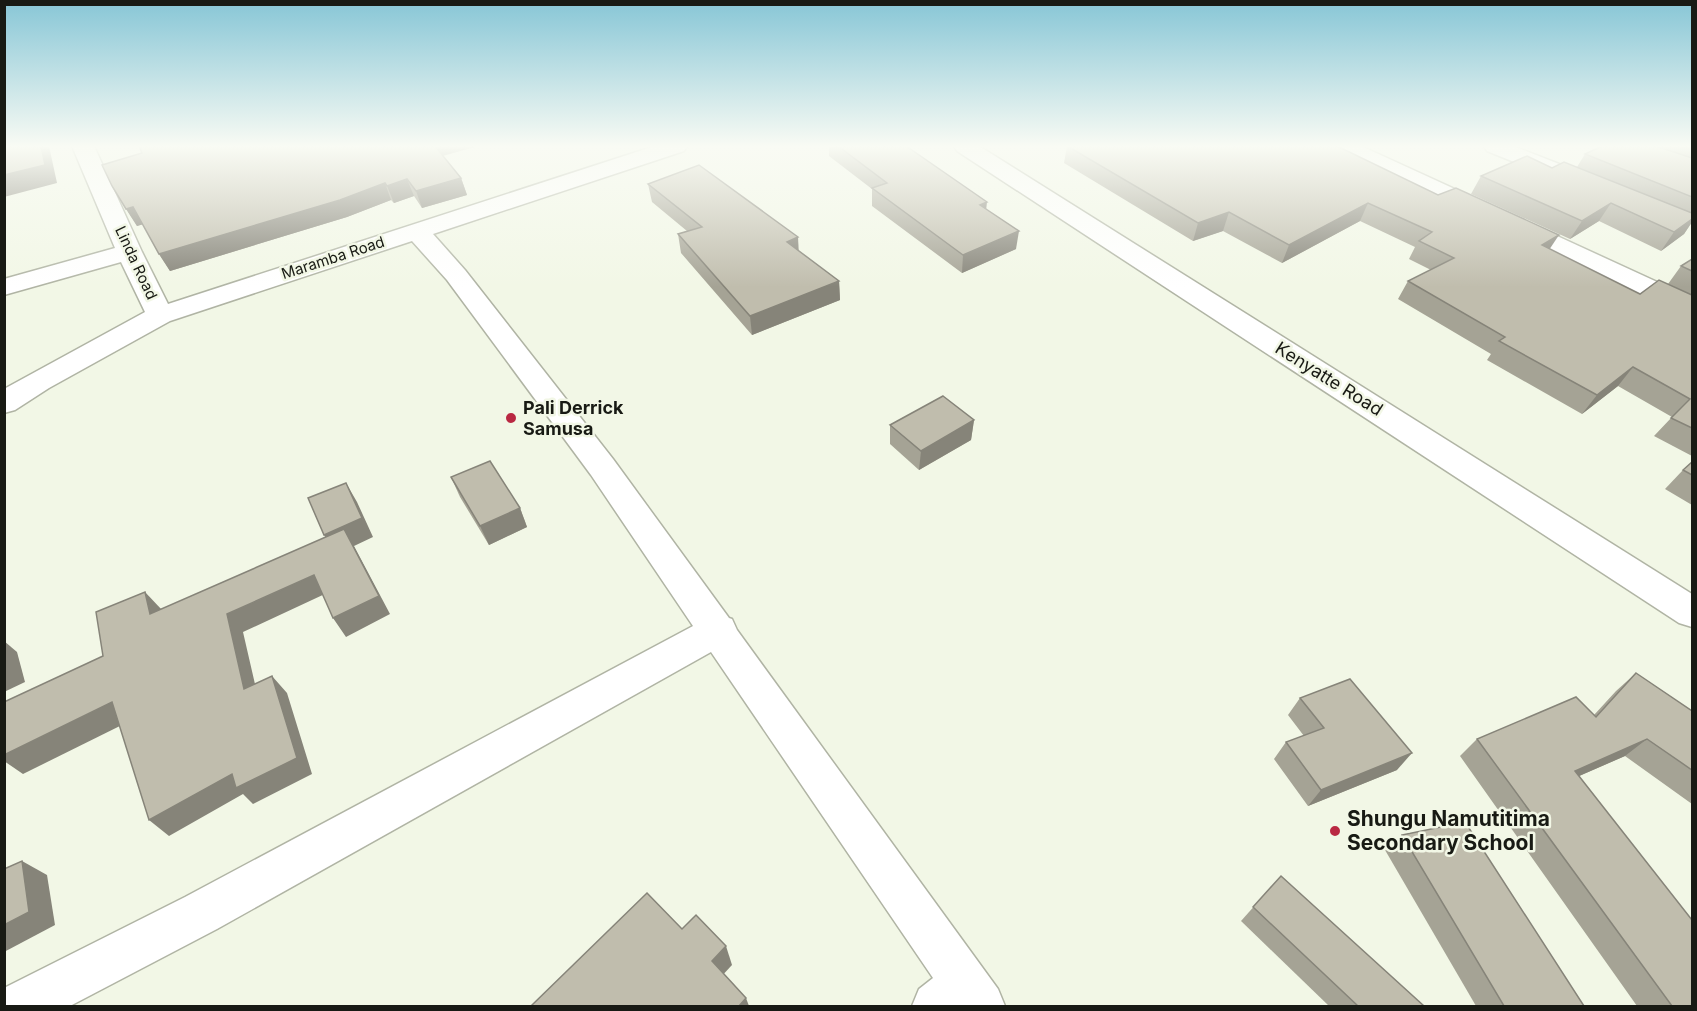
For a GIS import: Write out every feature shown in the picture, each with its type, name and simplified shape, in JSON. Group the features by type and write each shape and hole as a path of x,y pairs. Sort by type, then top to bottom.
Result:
{"street":[{"name":"Linda Road","path":"103,193 160,315"},
{"name":"Maramba Road","path":"4,403 39,381 160,315 530,193"},
{"name":"Kenyatte Road","path":"1039,193 1692,612"},
{"path":"1445,193 1692,308"},
{"path":"416,230 456,275 602,467 719,630 960,999"},
{"path":"4,287 129,252"},
{"path":"21,1006 211,907 719,630"}],"building":[{"path":"116,193 358,193 159,254 133,207 126,209"},
{"path":"660,193 738,193 798,237 787,242 839,281 750,316 678,234 702,227"},
{"path":"879,193 974,193 987,202 980,205 1019,231 963,255"},
{"path":"1147,193 1438,195 1467,193 1559,235 1542,245 1640,294 1659,280 1692,295 1692,428 1671,418 1690,399 1633,367 1597,395 1499,341 1505,337 1408,281 1454,258 1419,241 1432,232 1368,203 1289,245 1229,212 1198,223"},
{"path":"1520,193 1642,193 1692,213 1692,219 1674,232 1611,203 1582,221"},
{"path":"1692,259 1692,271 1681,266"},
{"path":"943,396 974,420 921,451 890,425"},
{"path":"490,461 520,508 480,526 451,477"},
{"path":"1692,462 1692,475 1683,470"},
{"path":"346,483 362,518 324,535 308,498"},
{"path":"344,529 379,596 333,618 314,575 227,614 244,689 272,676 297,758 236,788 232,774 149,820 112,702 4,755 4,702 103,656 96,612 145,592 150,614"},
{"path":"1636,673 1692,711 1692,770 1647,739 1575,771 1692,920 1692,1006 1672,1006 1477,739 1576,697 1596,717"},
{"path":"1350,679 1412,753 1321,790 1286,742 1324,728 1300,698"},
{"path":"1465,822 1584,1006 1504,1006 1402,835"},
{"path":"22,861 29,912 4,925 4,869"},
{"path":"1281,876 1424,1006 1358,1006 1253,907"},
{"path":"647,893 682,929 696,915 726,946 712,961 746,998 739,1006 531,1006"}],"place":[{"name":"Pali Derrick Samusa","path":"511,418"},
{"name":"Shungu Namutitima Secondary School","path":"1335,831"}]}
